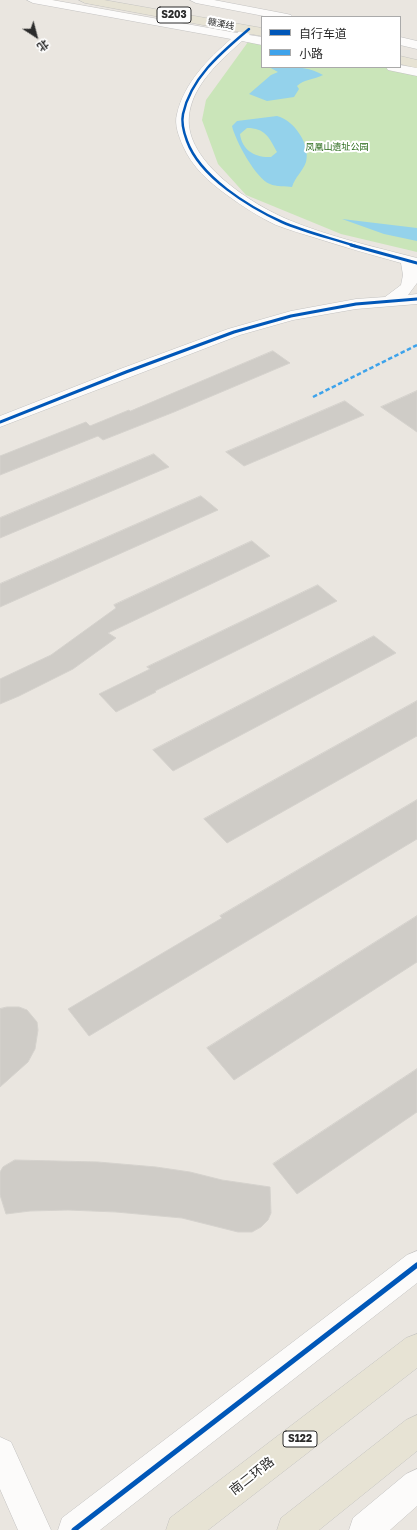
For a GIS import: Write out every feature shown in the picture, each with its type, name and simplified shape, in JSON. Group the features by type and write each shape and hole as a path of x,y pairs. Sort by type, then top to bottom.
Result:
{"main road":[{"name":"赣溧线","path":"85,0 250,33"},
{"name":"赣溧线","path":"132,0 261,24"},
{"path":"401,52 417,55"},
{"path":"401,60 417,64"},
{"name":"南二环路","path":"182,1530 417,1349"},
{"path":"293,1530 417,1431"}],"street":[{"path":"33,0 250,33 261,40"},
{"path":"196,0 282,16"},
{"path":"250,33 223,51 201,76 190,94 183,115 184,132 191,151 203,169 224,187 270,216 316,234 412,262 412,281 407,290 388,302"},
{"path":"401,41 417,45"},
{"path":"397,68 417,72"},
{"path":"0,422 126,372 234,332 292,316 356,304 417,299"},
{"path":"74,1530 417,1265"},
{"path":"0,1453 35,1530"},
{"path":"365,1530 417,1485"}],"green space":[{"name":"凤凰山遗址公园","path":"248,42 261,45 261,68 396,68 417,73 417,252 341,234 246,195 218,164 202,120 206,100"}],"water":[{"path":"271,68 304,68 323,75 297,86 299,89 294,97 267,101 249,94 271,75 278,72"},
{"path":"277,116 289,122 300,134 306,148 306,162 292,187 272,185 264,181 259,175 237,140 232,126 237,121","holes":["247,128 253,128 266,134 269,138 277,152 271,157 260,156 246,149 241,140 240,134"]},
{"path":"342,219 417,228 417,241 384,234"}],"building":[{"path":"273,351 290,363 103,440 98,436 0,475 0,456 86,422 90,426 129,410 130,411"},
{"path":"417,391 417,432 381,407"},
{"path":"345,401 364,415 244,466 226,452"},
{"path":"154,454 169,467 0,538 0,518"},
{"path":"201,496 218,510 0,607 0,584"},
{"path":"252,541 270,556 108,633 116,638 73,669 0,704 0,679 51,655 116,608 114,605"},
{"path":"318,585 337,601 155,691 156,692 116,712 99,694 150,669 147,667"},
{"path":"374,636 396,653 173,771 153,750"},
{"path":"417,701 417,736 227,843 204,819"},
{"path":"417,800 417,839 89,1036 68,1009 222,918 220,916"},
{"path":"417,916 417,962 234,1080 207,1048"},
{"path":"7,1007 19,1007 27,1010 37,1022 38,1030 35,1049 28,1062 0,1087 0,1009"},
{"path":"417,1069 417,1112 297,1194 273,1164"},
{"path":"15,1160 98,1162 156,1167 190,1172 222,1180 270,1187 271,1213 268,1220 261,1227 252,1232 238,1232 182,1218 116,1212 68,1210 30,1211 6,1214 0,1195 0,1172 3,1167"}],"marked path":[{"path":"313,397 417,345"}],"cycle path":[{"path":"249,29 209,66 193,88 187,101 183,114 183,125 191,151 200,165 218,182 246,202 276,219 295,227 345,243 417,263"},
{"path":"0,422 126,372 234,332 291,316 356,304 417,299"},
{"path":"74,1530 417,1265"}]}
